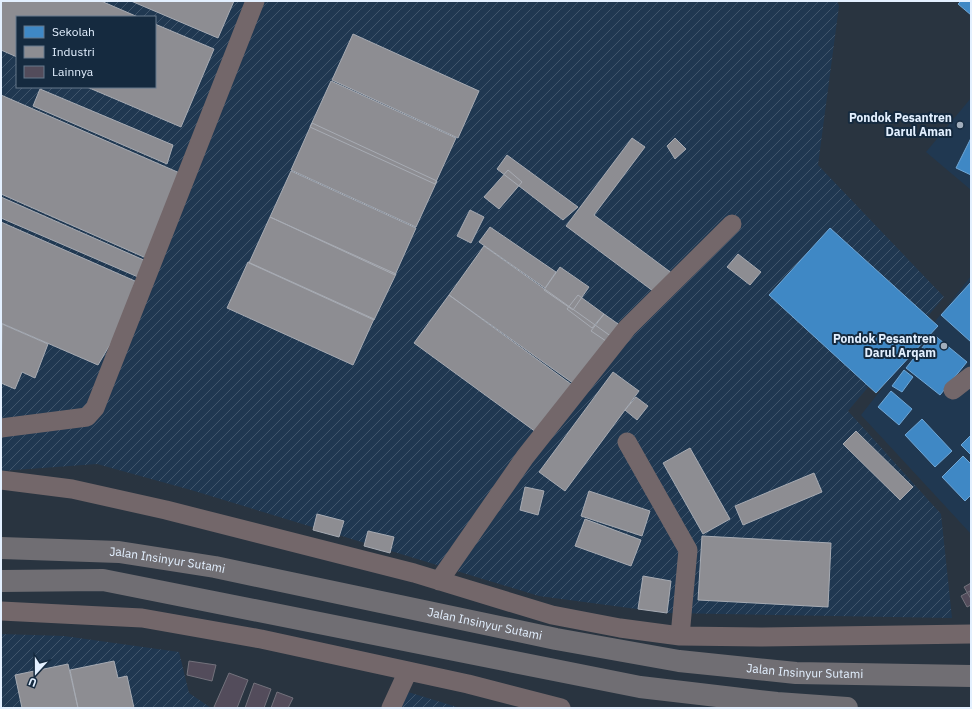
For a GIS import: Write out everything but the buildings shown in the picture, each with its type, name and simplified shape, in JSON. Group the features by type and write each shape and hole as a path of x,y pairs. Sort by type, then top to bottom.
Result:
{"highway":[{"name":"Jalan Insinyur Sutami","path":"1,548 119,552 215,567 556,639 679,661 796,673 971,676"},
{"path":"1,581 103,580 640,687 777,703 847,708"}],"street":[{"path":"1,428 88,417 95,408 255,1"},
{"path":"439,581 525,456 627,328 732,224"},
{"path":"954,390 971,376"},
{"path":"627,442 688,550 680,636"},
{"path":"1,480 92,493 303,544 439,581 552,615 620,628 680,636 761,637 971,634"},
{"path":"1,611 142,618 261,639 408,671 550,707"},
{"path":"391,708 408,671"}],"shaded area":[{"path":"1,1 837,1 839,6 818,165 944,297 848,411 941,514 952,618 667,613 539,596 191,490 97,464 1,471"},
{"name":"Pondok Pesantren Darul Aman","path":"971,98 971,190 926,152"},
{"name":"Pondok Pesantren Darul Arqam","path":"971,276 971,534 861,415"},
{"path":"1,634 64,636 179,652 189,693 211,708 1,708"},
{"path":"395,688 460,708 384,708"}],"place":[{"name":"Pondok Pesantren Darul Aman","path":"960,125"},
{"name":"Pondok Pesantren Darul Arqam","path":"944,346"}]}
